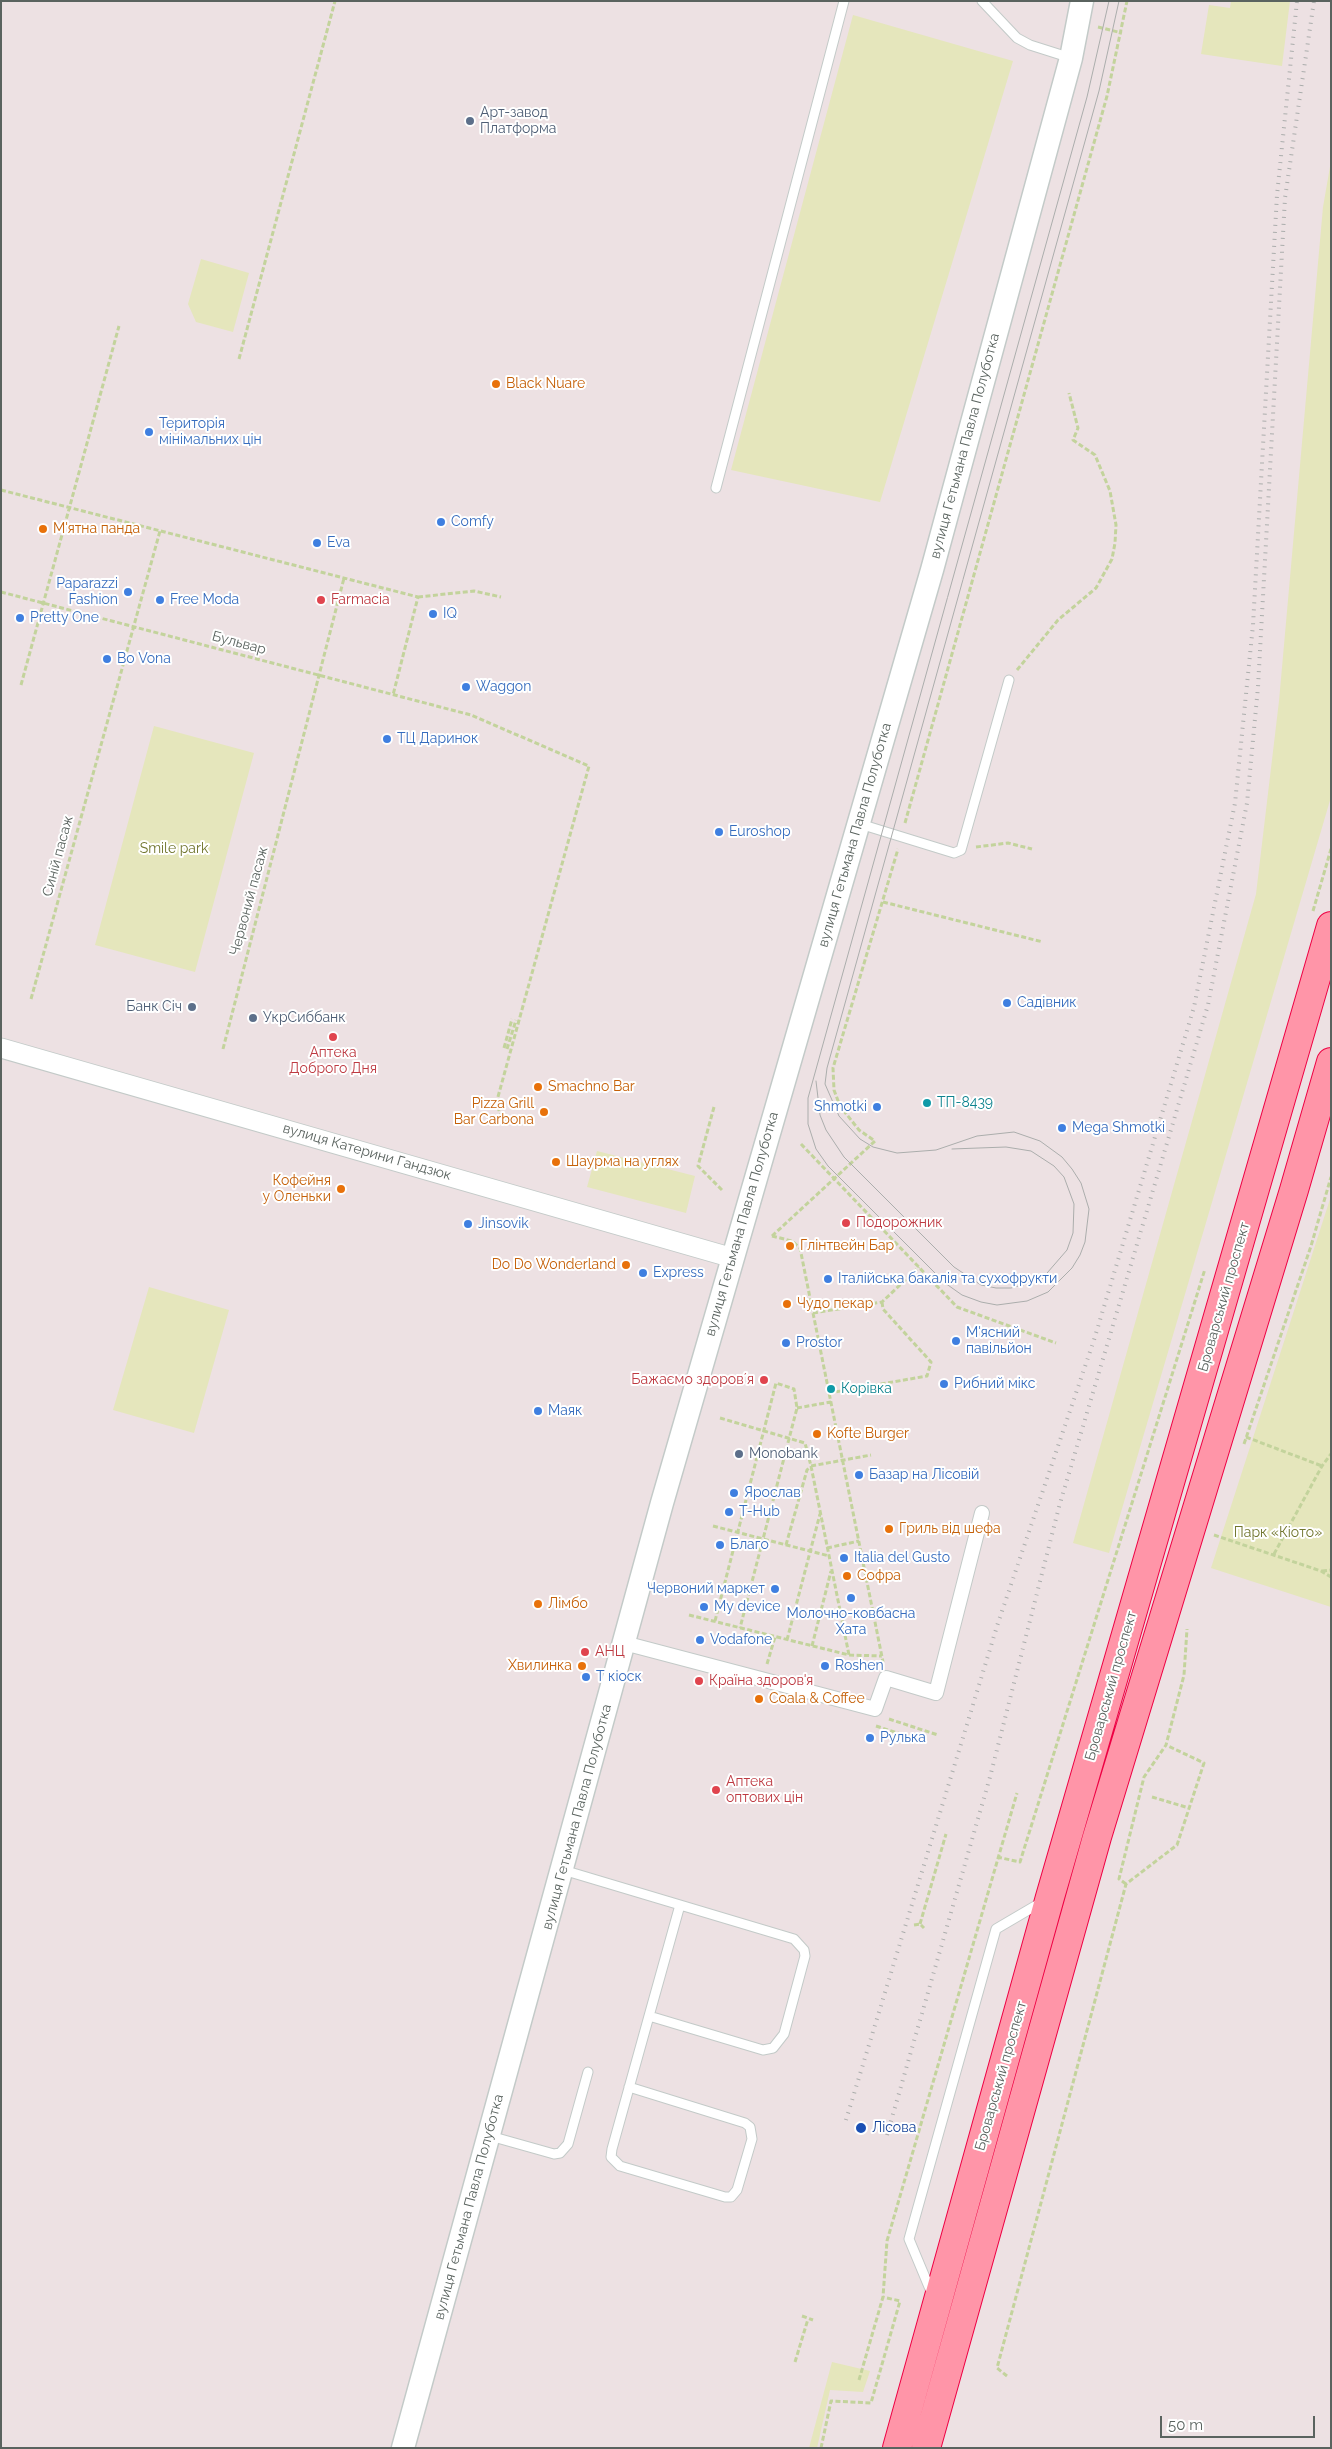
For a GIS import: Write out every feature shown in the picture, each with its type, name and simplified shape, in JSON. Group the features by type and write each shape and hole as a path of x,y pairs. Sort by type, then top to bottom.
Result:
{"highway":[{"name":"Броварський проспект","path":"897,2448 1321,920"},
{"name":"Броварський проспект","path":"926,2448 1097,1837 1294,1190 1331,1062"}],"street":[{"name":"вулиця Гетьмана Павла Полуботка","path":"403,2448 662,1503 932,570 1071,58 1082,1"},
{"name":"вулиця Катерини Гандзюк","path":"1,1048 733,1258"},
{"path":"624,1643 875,1709 886,1678 936,1693 982,1513"}],"lane":[{"path":"716,488 844,1"},
{"path":"982,1 991,6 1017,38 1030,45 1071,58"},
{"path":"859,824 954,853 963,848 1009,680"},
{"path":"562,1870 794,1939 801,1944 805,1956 784,2034 773,2048 763,2050 649,2016"},
{"path":"937,2307 910,2239 912,2230 996,1929 1050,1897"},
{"path":"629,2088 746,2123 750,2127 752,2139 734,2194 725,2197 620,2166 611,2157 612,2148 680,1905"},
{"path":"489,2136 554,2154 560,2153 568,2144 588,2072"}],"path":[{"path":"239,359 335,1"},
{"path":"689,1615 849,1655 882,1656 800,1248 792,1241 772,1236 874,1141 859,1130 840,1106 834,1090 833,1068 883,902 1107,96 1127,1"},
{"path":"21,685 119,326"},
{"path":"1009,680 1058,620 1096,588 1112,559 1116,525 1110,491 1095,456 1074,440 1078,428 1068,394"},
{"path":"1,490 418,597 474,590 501,597"},
{"name":"Синій пасаж","path":"31,998 160,531"},
{"name":"Червоний пасаж","path":"223,1049 344,578"},
{"name":"Бульвар","path":"1,592 471,715 589,766 496,1104 506,1125"},
{"path":"393,694 418,597"},
{"path":"963,848 1008,843 1032,849"},
{"path":"1321,920 1331,848"},
{"path":"883,902 1043,942"},
{"path":"506,1049 514,1019"},
{"path":"714,1107 698,1166 722,1190"},
{"path":"801,1144 957,1307 1056,1343"},
{"path":"1243,1446 1311,1246 1331,1177"},
{"path":"997,1857 1020,1862 1206,1264"},
{"path":"813,1313 882,1302 919,1268"},
{"path":"829,1393 927,1376 931,1362 883,1309 882,1302"},
{"path":"715,1622 776,1383 794,1389 797,1408 740,1628"},
{"path":"797,1408 831,1402"},
{"path":"720,1418 805,1443 849,1655"},
{"path":"1246,1437 1322,1466"},
{"path":"1274,1554 1322,1466 1331,1454"},
{"path":"786,1545 807,1470 811,1466 871,1455"},
{"path":"787,1640 820,1514"},
{"path":"713,1526 829,1556"},
{"path":"1211,1544 1217,1526"},
{"path":"1214,1535 1274,1554 1321,1571 1331,1577"},
{"path":"828,1548 859,1541"},
{"path":"812,1646 832,1570"},
{"path":"1321,1571 1331,1570"},
{"path":"1126,1884 1118,1879 1144,1777 1166,1745 1184,1675 1187,1627"},
{"path":"767,1665 775,1636"},
{"path":"875,1709 870,1724 910,1737"},
{"path":"894,1722 938,1735"},
{"path":"1007,2376 997,2368 1126,1884 1177,1845 1204,1763 1166,1745"},
{"path":"859,2380 882,2297 887,2241 1017,1793"},
{"path":"1152,1797 1190,1808"},
{"path":"920,1924 946,1834"},
{"path":"914,1925 920,1924"},
{"path":"920,1924 924,1928"},
{"path":"821,2448 831,2401 871,2404 900,2301 882,2297"},
{"path":"802,2316 813,2320"},
{"path":"795,2362 808,2319"}],"green space":[{"path":"1231,1 1290,1 1282,66 1201,54 1209,5 1230,8"},
{"path":"853,15 1013,61 880,502 731,470"},
{"path":"1331,161 1331,797 1109,1553 1073,1543 1256,894 1279,701 1323,207"},
{"path":"201,259 249,273 233,332 196,322 188,304"},
{"name":"Smile park","path":"154,726 254,753 195,972 95,945"},
{"path":"597,1151 695,1176 686,1213 587,1187"},
{"name":"Парк «Кіото»","path":"1331,1196 1331,1607 1211,1568"},
{"path":"149,1287 229,1310 194,1433 113,1410"},
{"path":"832,2362 870,2371 863,2392 830,2390 817,2448 809,2448"}],"tram line":[{"path":"1109,1 1087,97 808,1098 808,1124 816,1149 828,1166 945,1283 962,1295 981,1302 997,1305 1027,1301 1048,1292 1072,1268 1080,1255 1085,1242 1089,1209 1081,1183 1072,1169 1062,1157 1040,1141 1014,1132 977,1136 936,1150 897,1153 873,1147 860,1139 839,1116 825,1084 827,1068 1099,91 1119,1"},
{"path":"816,1081 820,1115 826,1130 844,1157 954,1267 981,1285 996,1288 1011,1288 1041,1280 1067,1250 1073,1233 1074,1204 1064,1177 1054,1166 1031,1151 1006,1147 952,1149"}],"railway":[{"path":"846,2120 998,1623 1094,1340 1194,1007 1235,803 1253,625 1277,195 1297,1"},
{"path":"887,2135 990,1777 1059,1507 1208,1005 1247,803 1258,687 1285,198 1314,1"}],"place":[{"name":"Арт-завод Платформа","path":"470,121"},
{"name":"Black Nuare","path":"496,384"},
{"name":"Територія мінімальних цін","path":"149,432"},
{"name":"Comfy","path":"441,522"},
{"name":"М'ятна панда","path":"43,529"},
{"name":"Eva","path":"317,543"},
{"name":"Paparazzi Fashion","path":"128,592"},
{"name":"Free Moda","path":"160,600"},
{"name":"Farmacia","path":"321,600"},
{"name":"IQ","path":"433,614"},
{"name":"Pretty One","path":"20,618"},
{"name":"Bo Vona","path":"107,659"},
{"name":"Waggon","path":"466,687"},
{"name":"ТЦ Даринок","path":"387,739"},
{"name":"Euroshop","path":"719,832"},
{"name":"Садівник","path":"1007,1003"},
{"name":"Банк Січ","path":"192,1007"},
{"name":"УкрСиббанк","path":"253,1018"},
{"name":"Аптека Доброго Дня","path":"333,1037"},
{"name":"Smachno Bar","path":"538,1087"},
{"name":"ТП-8439","path":"927,1103"},
{"name":"Shmotki","path":"877,1107"},
{"name":"Pizza Grill Bar Carbona","path":"544,1112"},
{"name":"Mega Shmotki","path":"1062,1128"},
{"name":"Шаурма на углях","path":"556,1162"},
{"name":"Кофейня у Оленьки","path":"341,1189"},
{"name":"Подорожник","path":"846,1223"},
{"name":"Jinsovik","path":"468,1224"},
{"name":"Глінтвейн Бар","path":"790,1246"},
{"name":"Do Do Wonderland","path":"626,1265"},
{"name":"Express","path":"643,1273"},
{"name":"Італійська бакалія та сухофрукти","path":"828,1279"},
{"name":"Чудо пекар","path":"787,1304"},
{"name":"М'ясний павільйон","path":"956,1341"},
{"name":"Prostor","path":"786,1343"},
{"name":"Бажаємо здоровʼя","path":"764,1380"},
{"name":"Рибний мікс","path":"944,1384"},
{"name":"Корівка","path":"831,1389"},
{"name":"Маяк","path":"538,1411"},
{"name":"Kofte Burger","path":"817,1434"},
{"name":"Monobank","path":"739,1454"},
{"name":"Базар на Лісовій","path":"859,1475"},
{"name":"Ярослав","path":"734,1493"},
{"name":"T-Hub","path":"729,1512"},
{"name":"Гриль від шефа","path":"889,1529"},
{"name":"Благо","path":"720,1545"},
{"name":"Italia del Gusto","path":"844,1558"},
{"name":"Софра","path":"847,1576"},
{"name":"Червоний маркет","path":"775,1589"},
{"name":"Молочно-ковбасна Хата","path":"851,1598"},
{"name":"Лімбо","path":"538,1604"},
{"name":"My device","path":"704,1607"},
{"name":"Vodafone","path":"700,1640"},
{"name":"АНЦ","path":"585,1652"},
{"name":"Хвилинка","path":"582,1666"},
{"name":"Roshen","path":"825,1666"},
{"name":"Т кіоск","path":"586,1677"},
{"name":"Країна здоров'я","path":"699,1681"},
{"name":"Coala & Coffee","path":"759,1699"},
{"name":"Рулька","path":"870,1738"},
{"name":"Аптека оптових цін","path":"716,1790"},
{"name":"Лісова","path":"861,2128"}]}
